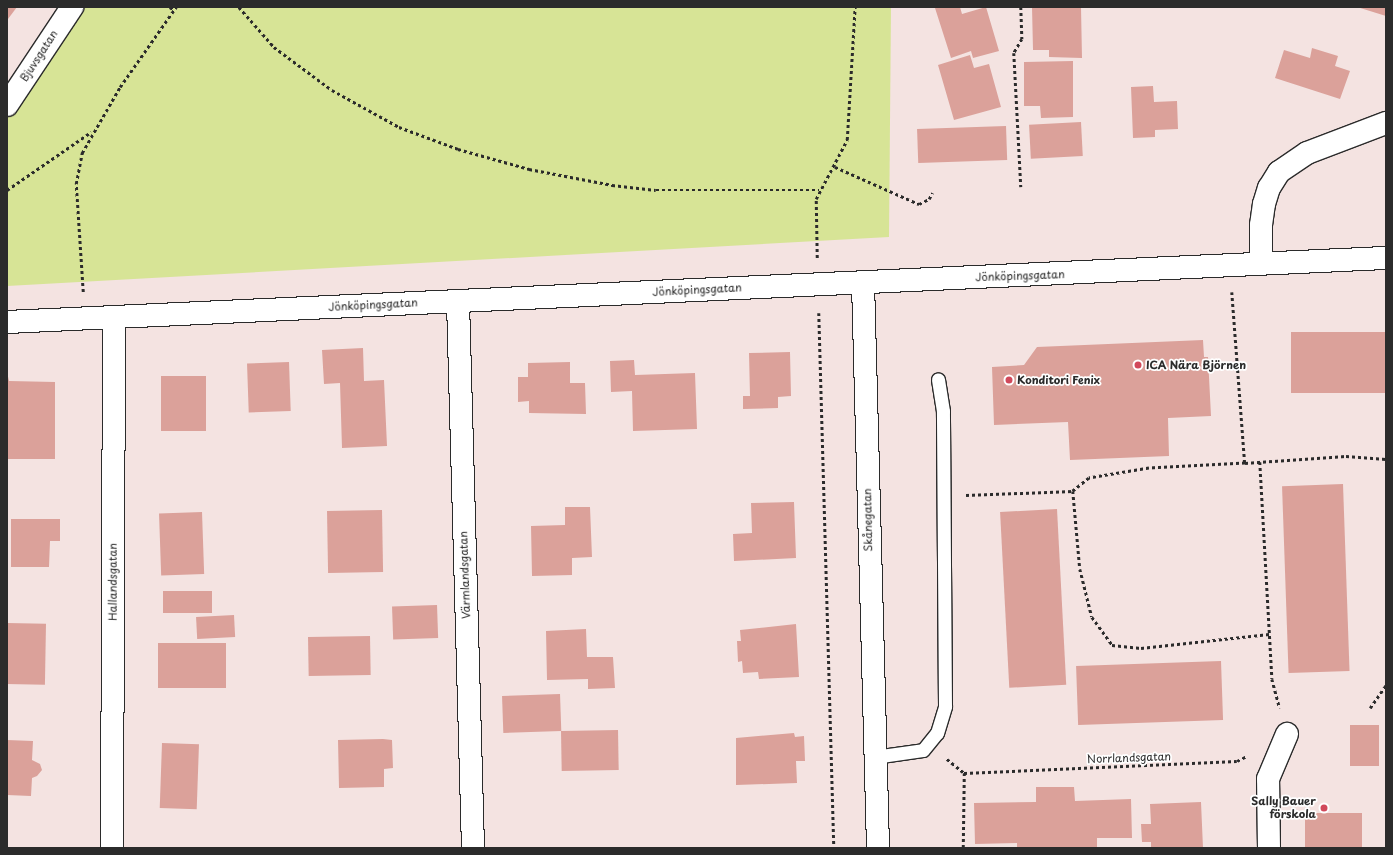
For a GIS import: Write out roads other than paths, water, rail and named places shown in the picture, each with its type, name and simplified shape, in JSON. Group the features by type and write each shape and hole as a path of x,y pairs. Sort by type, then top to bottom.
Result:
{"street":[{"name":"Bjuvsgatan","path":"7,105 72,7"},
{"path":"1261,264 1261,225 1264,204 1269,188 1279,172 1306,153 1386,123"},
{"name":"Jönköpingsgatan","path":"7,322 1386,258"},
{"name":"Skånegatan","path":"862,282 874,757 878,848"},
{"name":"Värmlandsgatan","path":"458,301 473,848"},
{"name":"Hallandsgatan","path":"112,848 114,317"},
{"path":"1269,848 1268,779 1287,734"}],"lane":[{"path":"874,757 923,750 937,733 945,706 943,411 938,379"}],"place":[{"name":"ICA Nära Björnen","path":"1138,365"},
{"name":"Konditori Fenix","path":"1009,380"},
{"name":"Sally Bauer förskola","path":"1324,808"}]}
